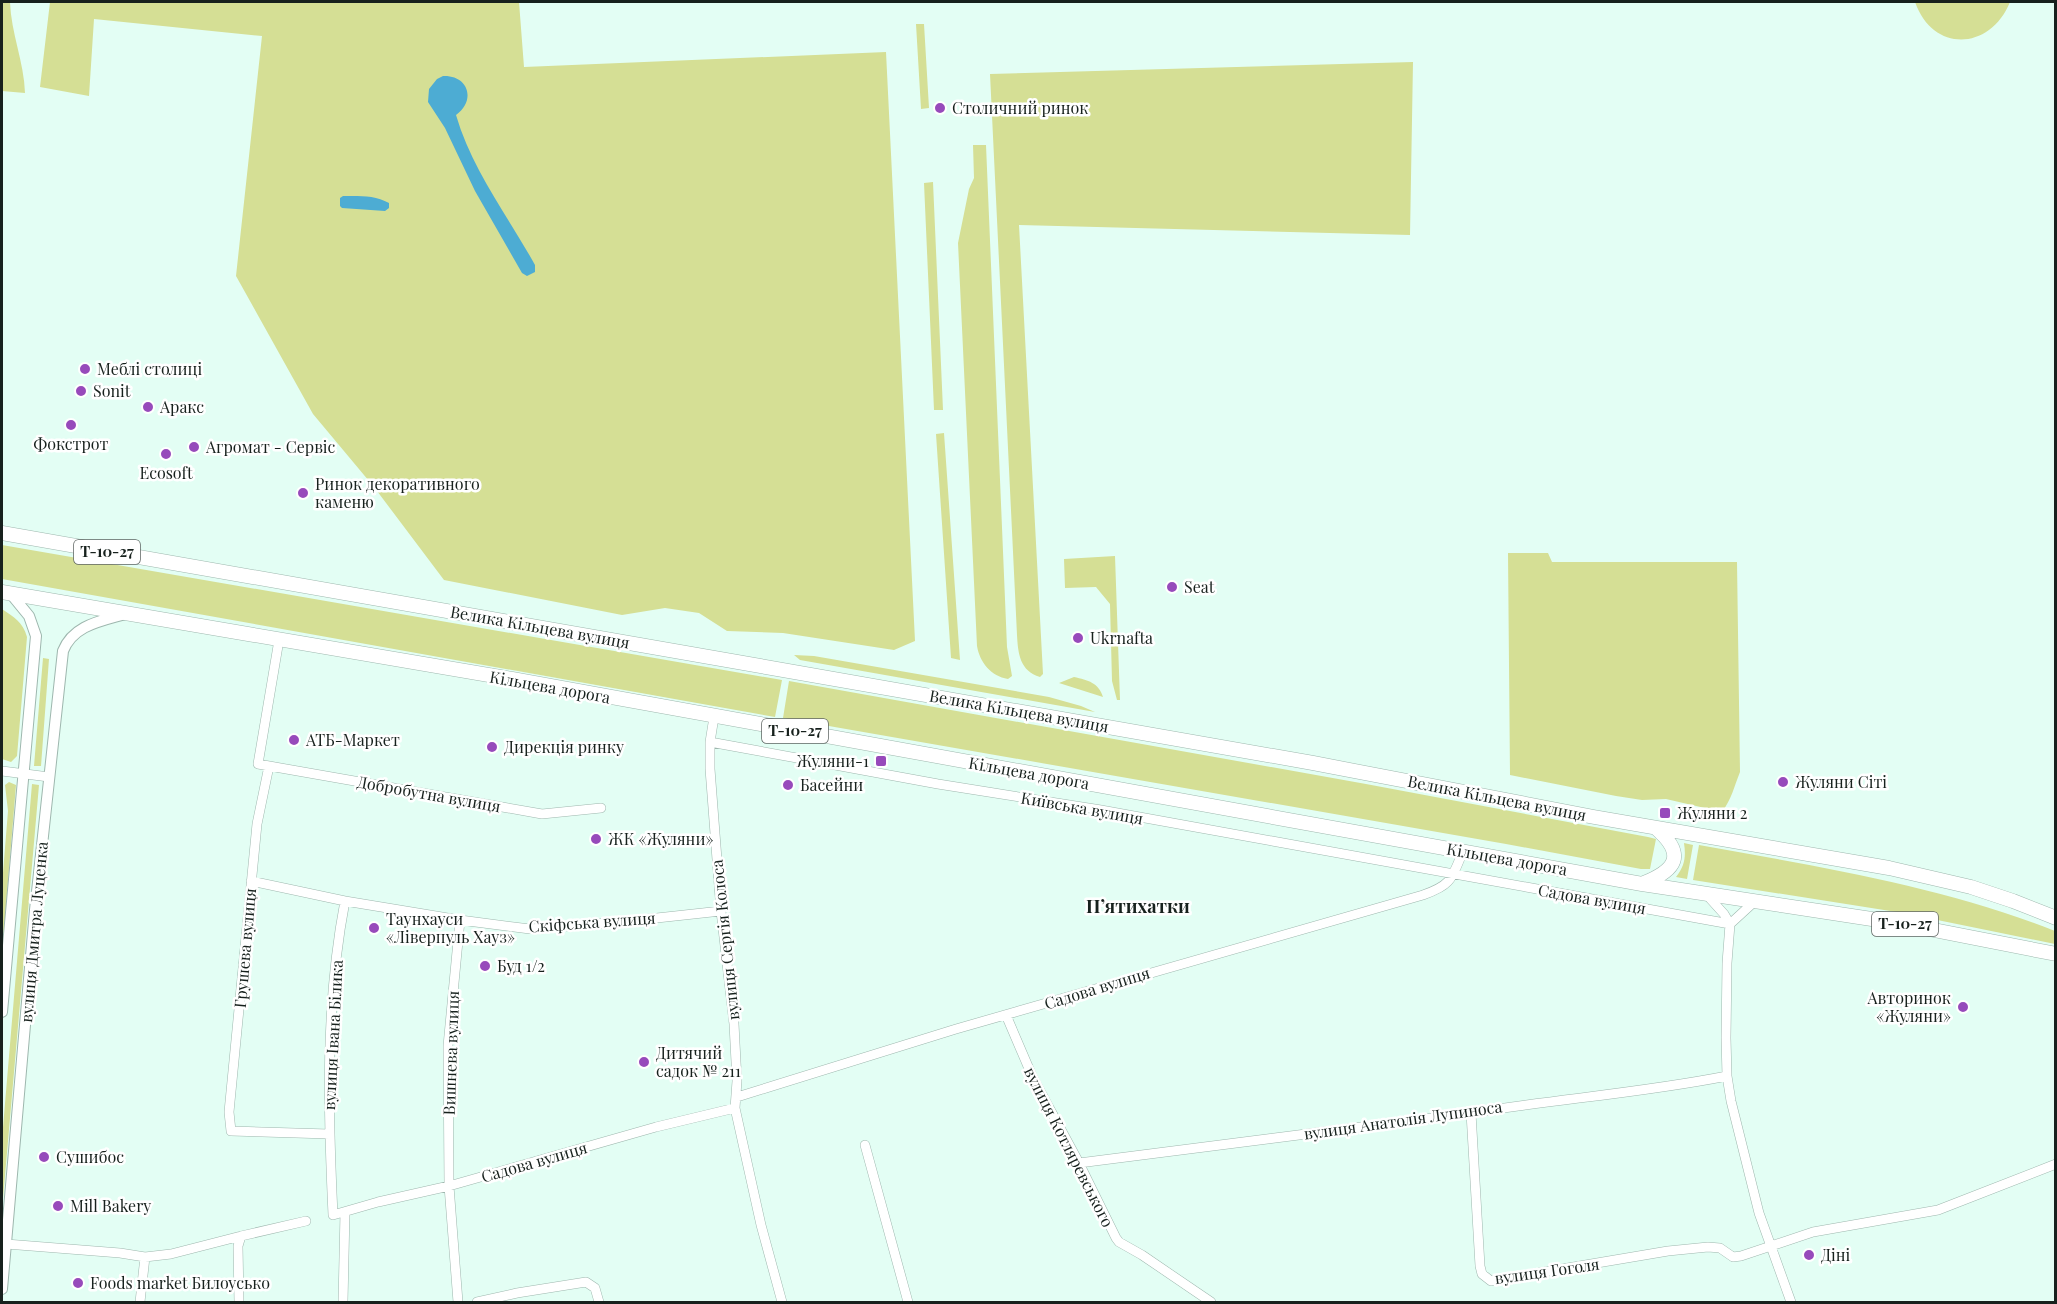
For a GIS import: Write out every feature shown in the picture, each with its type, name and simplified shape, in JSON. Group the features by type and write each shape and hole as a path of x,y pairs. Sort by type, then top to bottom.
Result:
{"highway":[{"name":"Велика Кільцева вулиця","path":"2,533 1301,760 1657,828 1922,875 1971,887 2055,918"},
{"name":"Кільцева дорога","path":"6,593 512,679 1642,884 1898,923 2055,954"},
{"path":"1642,884 1667,872 1673,862 1674,850 1657,828"}],"main road":[{"name":"вулиця Дмитра Луценка","path":"2,1012 36,636 29,616 6,593"},
{"name":"вулиця Дмитра Луценка","path":"2,1289 36,899 63,651 67,642 84,627 126,614"}],"street":[{"name":"Добробутна вулиця","path":"279,640 258,764 542,814 601,808"},
{"name":"вулиця Сергія Колоса","path":"714,717 710,742 710,767 721,911 734,1024 736,1102 761,1225 782,1302"},
{"name":"Київська вулиця","path":"710,742 938,784 1113,812 1454,875"},
{"name":"Грушева вулиця","path":"231,1131 229,1112 251,881 257,824 269,766"},
{"path":"2,771 49,777"},
{"path":"1454,875 1463,851"},
{"name":"Садова вулиця","path":"333,1215 449,1186 656,1127 1006,1015 1423,895 1446,885 1454,875 1730,924"},
{"name":"Скіфська вулиця","path":"251,881 345,901 530,929 721,911"},
{"path":"1705,894 1730,924 1727,963 1727,1076 1731,1101 1770,1248 1791,1302"},
{"name":"вулиця Івана Білика","path":"333,1215 329,1134 330,1007 345,901"},
{"path":"1730,924 1754,902"},
{"name":"Вишнева вулиця","path":"458,1302 449,1186 448,1046 460,920"},
{"name":"вулиця Котляревського","path":"1006,1015 1033,1078 1079,1163 1113,1234 1119,1242 1211,1302"},
{"name":"вулиця Анатолія Лупиноса","path":"1079,1163 1471,1113 1535,1102 1627,1093 1727,1076"},
{"name":"вулиця Гоголя","path":"1471,1113 1480,1266 1482,1274 1491,1281 1668,1251 1720,1248 1733,1257 1741,1257 1770,1248"},
{"name":"вулиця Івана Білика","path":"231,1131 329,1134"},
{"path":"865,1145 908,1302"},
{"path":"1770,1248 1813,1232 1938,1210 2055,1164"},
{"path":"343,1302 345,1212"},
{"path":"6,1244 145,1257 171,1254 306,1221"},
{"path":"239,1302 238,1246 241,1236"},
{"path":"140,1302 145,1257"},
{"path":"477,1302 586,1282 595,1288 599,1302"}],"green space":[{"path":"2,2 10,2 25,93 2,91"},
{"path":"50,2 519,2 524,67 886,52 915,641 894,650 783,633 727,631 699,613 665,608 622,615 444,580 374,487 313,414 236,276 262,36 94,19 89,96 40,87"},
{"path":"1915,2 2010,2 2001,18 1989,30 1976,37 1962,40 1948,37 1935,30 1923,19"},
{"path":"916,24 924,24 929,108 921,109"},
{"path":"1413,62 1410,235 1019,225 1043,674 1040,677 1028,671 1021,661 1017,642 990,74"},
{"path":"973,145 986,145 1007,647 1012,676 1008,679 996,675 987,668 977,646 958,243 969,189 974,178"},
{"path":"933,182 943,410 934,410 924,183"},
{"path":"944,433 960,660 951,658 936,434"},
{"path":"2,545 782,680 775,717 2,579"},
{"path":"1508,553 1548,553 1552,562 1737,562 1740,772 1731,797 1722,812 1666,799 1642,800 1616,796 1510,775"},
{"path":"1115,556 1120,700 1117,700 1112,681 1110,604 1096,587 1065,588 1064,559"},
{"path":"2,609 14,617 27,637 17,756 11,762 2,759"},
{"path":"794,655 814,656 1049,697 1095,712 800,660"},
{"path":"43,658 49,659 41,766 34,766"},
{"path":"1074,677 1092,683 1099,688 1103,697 1059,683"},
{"path":"789,681 1648,837 1656,839 1650,869 783,718"},
{"path":"9,782 16,785 2,953 2,885 8,811 5,785"},
{"path":"32,784 39,785 2,1210 2,1139"},
{"path":"1684,843 1693,845 1687,879 1676,877 1684,861"},
{"path":"1699,845 1880,879 1968,902 2055,931 2055,944 1903,913 1693,880"}],"water":[{"path":"443,76 459,80 467,90 466,103 456,115 481,174 535,265 535,272 527,276 522,273 475,191 445,128 428,102 429,89 437,79"},
{"path":"367,196 389,203 389,208 385,211 342,208 340,198"}],"place":[{"name":"Столичний ринок","path":"940,108"},
{"name":"Меблі столиці","path":"85,369"},
{"name":"Sonit","path":"81,391"},
{"name":"Аракс","path":"148,407"},
{"name":"Фокстрот","path":"71,425"},
{"name":"Агромат - Сервіс","path":"194,447"},
{"name":"Ecosoft","path":"166,454"},
{"name":"Ринок декоративного каменю","path":"303,493"},
{"name":"Seat","path":"1172,587"},
{"name":"Ukrnafta","path":"1078,638"},
{"name":"АТБ-Маркет","path":"294,740"},
{"name":"Дирекція ринку","path":"492,747"},
{"name":"Жуляни-1","path":"881,761"},
{"name":"Жуляни Сіті","path":"1783,782"},
{"name":"Басейни","path":"788,785"},
{"name":"Жуляни 2","path":"1665,813"},
{"name":"ЖК «Жуляни»","path":"596,839"},
{"name":"Таунхауси «Ліверпуль Хауз»","path":"374,928"},
{"name":"Буд 1/2","path":"485,966"},
{"name":"Авторинок «Жуляни»","path":"1963,1007"},
{"name":"Дитячий садок № 211","path":"644,1062"},
{"name":"Сушибос","path":"44,1157"},
{"name":"Mill Bakery","path":"58,1206"},
{"name":"Діні","path":"1809,1255"},
{"name":"Foods market Билоусько","path":"78,1283"}],"district":[{"name":"Пʼятихатки","path":"1138,907"}]}
